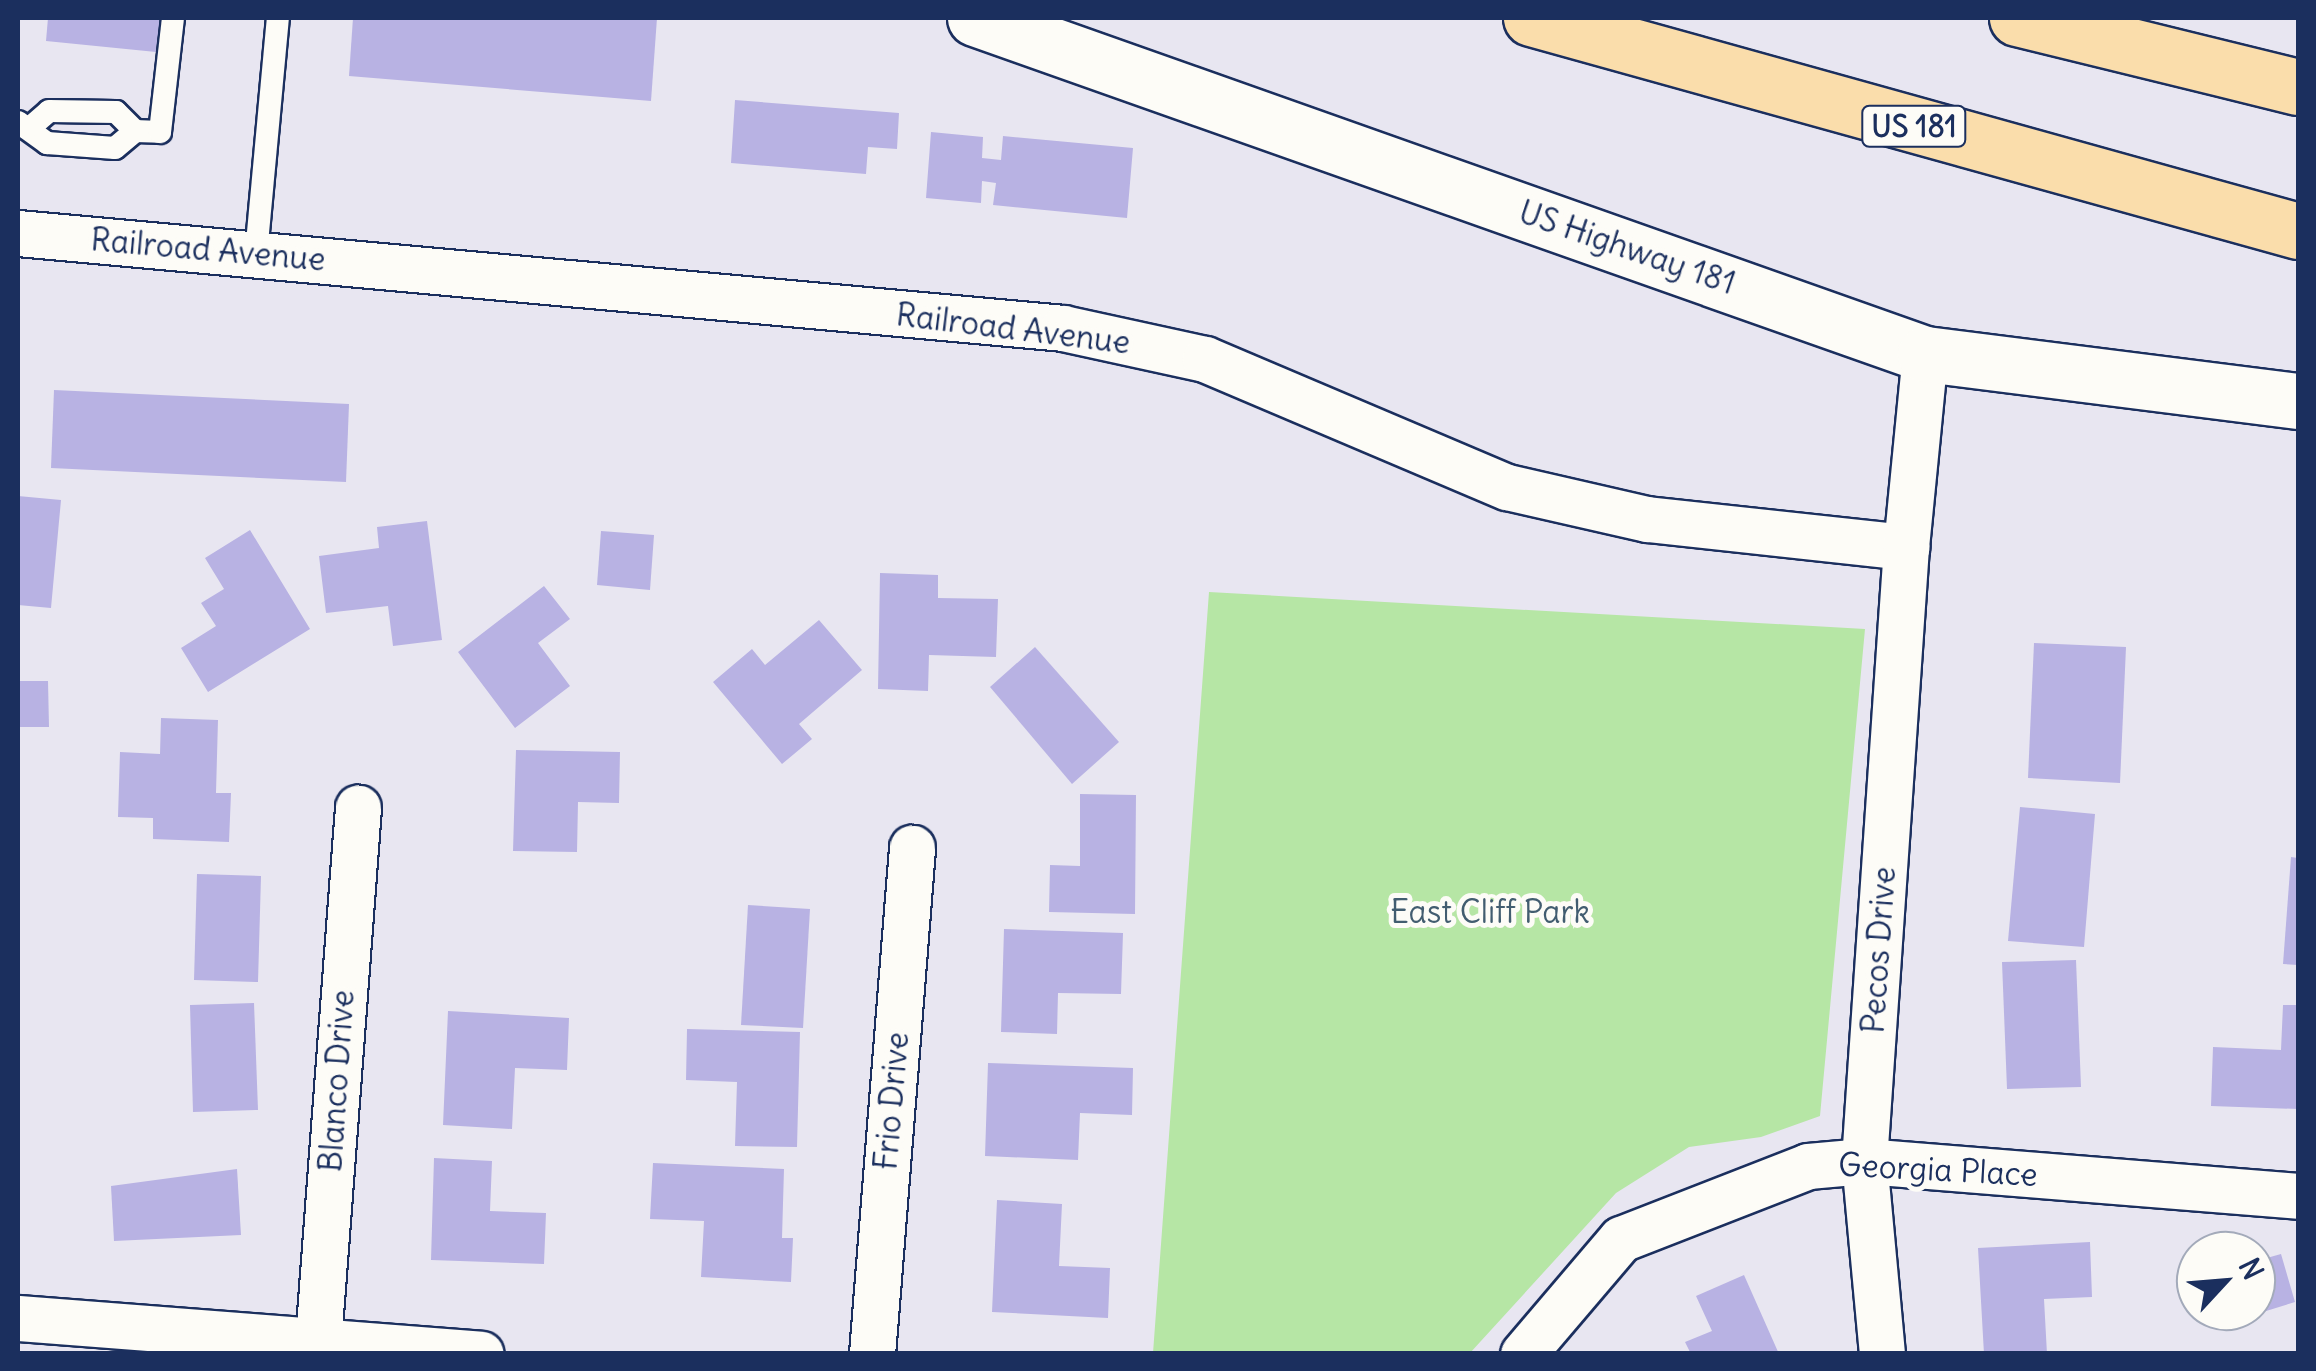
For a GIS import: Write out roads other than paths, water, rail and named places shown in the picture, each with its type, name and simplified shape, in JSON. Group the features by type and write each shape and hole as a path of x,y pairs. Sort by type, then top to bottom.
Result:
{"highway":[{"name":"US 181","path":"1531,18 2298,231"},
{"path":"2017,18 2298,87"}],"main road":[{"name":"US Highway 181","path":"975,18 1925,354 2298,401"}],"street":[{"name":"Railroad Avenue","path":"18,233 1062,328 1205,358 1507,488 1646,519 1906,547"},
{"path":"1906,547 1925,354"},
{"name":"Pecos Drive","path":"1882,1354 1864,1161 1906,547"},
{"name":"Blanco Drive","path":"317,1347 358,808"},
{"name":"Frio Drive","path":"872,1354 912,848"},
{"name":"Georgia Place","path":"1523,1354 1620,1239 1758,1182 1864,1161 2298,1196"},
{"path":"18,1318 317,1347 481,1354"}],"lane":[{"path":"135,131 116,112 49,111 25,123 47,143 115,148 135,131 160,132 173,18"},
{"path":"256,254 278,18"}],"park label":[{"name":"East Cliff Park","path":"1490,912"}]}
